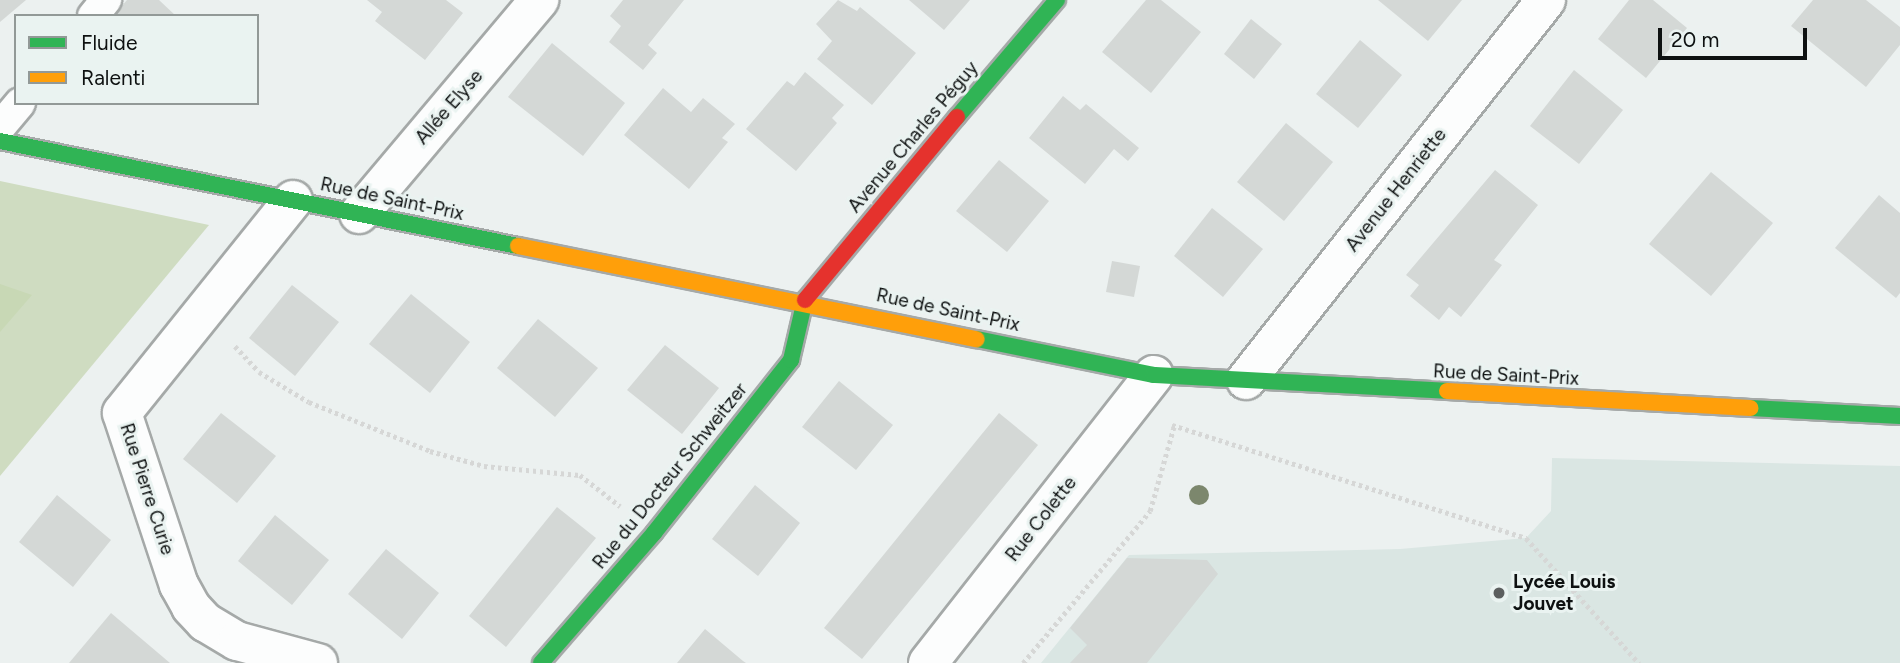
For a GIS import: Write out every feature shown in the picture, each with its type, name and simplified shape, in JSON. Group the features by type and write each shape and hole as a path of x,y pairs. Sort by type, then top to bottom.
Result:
{"street":[{"name":"Allée Elyse","path":"359,214 539,0"},
{"name":"Avenue Charles Péguy","path":"803,302 1058,0"},
{"name":"Avenue Henriette","path":"1246,380 1545,0"},
{"name":"Rue de Saint-Prix","path":"0,141 1154,375 1900,416"},
{"name":"Rue Pierre Curie","path":"293,200 122,413 179,585 205,622 237,641 318,663"},
{"name":"Rue du Docteur Schweitzer","path":"541,663 654,533 791,360 803,302"},
{"name":"Rue Colette","path":"928,663 1154,375"}],"lane":[{"path":"95,14 106,0"},
{"path":"0,127 18,105"}],"path":[{"path":"199,317 243,352 259,372 309,402 444,455 484,466 580,475 654,533"},
{"path":"1023,663 1150,511 1174,426 1526,538 1639,663"}],"shaded area":[{"name":"Lycée Louis Jouvet","path":"1552,458 1900,466 1900,663 1041,663 1129,555 1400,549 1526,538 1551,511"}],"green space":[{"path":"0,181 209,225 0,476"},
{"path":"0,284 32,295 0,332"}],"building":[{"path":"0,0 26,0 0,22"},
{"path":"127,0 159,0 174,14 115,14"},
{"path":"367,0 446,0 463,13 425,60 375,21 382,12"},
{"path":"623,0 684,0 648,45 657,53 643,70 609,42 621,26 610,16"},
{"path":"838,0 857,11 860,7 916,53 872,105 817,59 832,41 816,24"},
{"path":"909,0 970,0 944,30"},
{"path":"1146,0 1161,0 1201,32 1151,93 1102,52"},
{"path":"1378,0 1462,0 1428,41"},
{"path":"1629,0 1653,0 1687,28 1646,78 1598,39"},
{"path":"1813,0 1866,0 1900,27 1900,45 1866,87 1791,26"},
{"path":"1251,19 1282,44 1254,79 1224,54"},
{"path":"1360,40 1402,75 1358,128 1316,94"},
{"path":"552,43 625,103 583,156 508,97"},
{"path":"1574,70 1623,110 1579,164 1530,126"},
{"path":"805,72 844,105 832,118 837,123 796,171 746,129 787,81 794,86"},
{"path":"663,88 691,112 703,98 735,124 722,138 728,142 689,189 624,135"},
{"path":"1063,96 1080,110 1086,104 1139,148 1128,161 1114,149 1085,184 1029,138"},
{"path":"1286,123 1333,162 1284,221 1237,182"},
{"path":"999,160 1049,201 1007,252 956,211"},
{"path":"1495,170 1538,205 1494,260 1502,265 1461,317 1449,307 1439,320 1410,296 1419,285 1406,275"},
{"path":"1711,172 1773,223 1711,296 1649,244"},
{"path":"1879,195 1900,213 1900,293 1896,298 1835,248"},
{"path":"1212,208 1263,249 1223,297 1174,256"},
{"path":"1112,261 1140,266 1134,297 1106,292"},
{"path":"292,285 339,322 295,376 249,338"},
{"path":"411,294 470,342 430,393 369,344"},
{"path":"538,319 598,368 555,417 497,368"},
{"path":"665,345 719,388 682,434 627,390"},
{"path":"839,381 893,425 856,470 802,427"},
{"path":"221,413 276,456 237,503 183,459"},
{"path":"999,413 1038,445 862,659 824,628"},
{"path":"755,485 800,523 758,576 712,539"},
{"path":"57,495 111,540 73,587 19,542"},
{"path":"557,507 596,538 506,647 469,616"},
{"path":"275,515 329,560 292,605 238,561"},
{"path":"386,549 439,593 402,639 348,594"},
{"path":"1127,558 1207,560 1218,574 1147,663 1070,663 1087,645 1070,628"},
{"path":"111,613 170,663 69,663"},
{"path":"705,629 743,661 746,663 677,663"}],"traffic: fast":[{"path":"957,117 1057,0"},
{"path":"0,141 518,246"},
{"path":"541,663 654,533 791,360 805,300"},
{"path":"977,339 1154,375 1447,391"},
{"path":"1751,408 1900,416"}],"traffic: slow":[{"path":"518,246 977,339"},
{"path":"1447,391 1751,408"}],"traffic: jam":[{"path":"805,300 957,117"}],"place":[{"name":"Lycée Louis Jouvet","path":"1499,593"}]}
